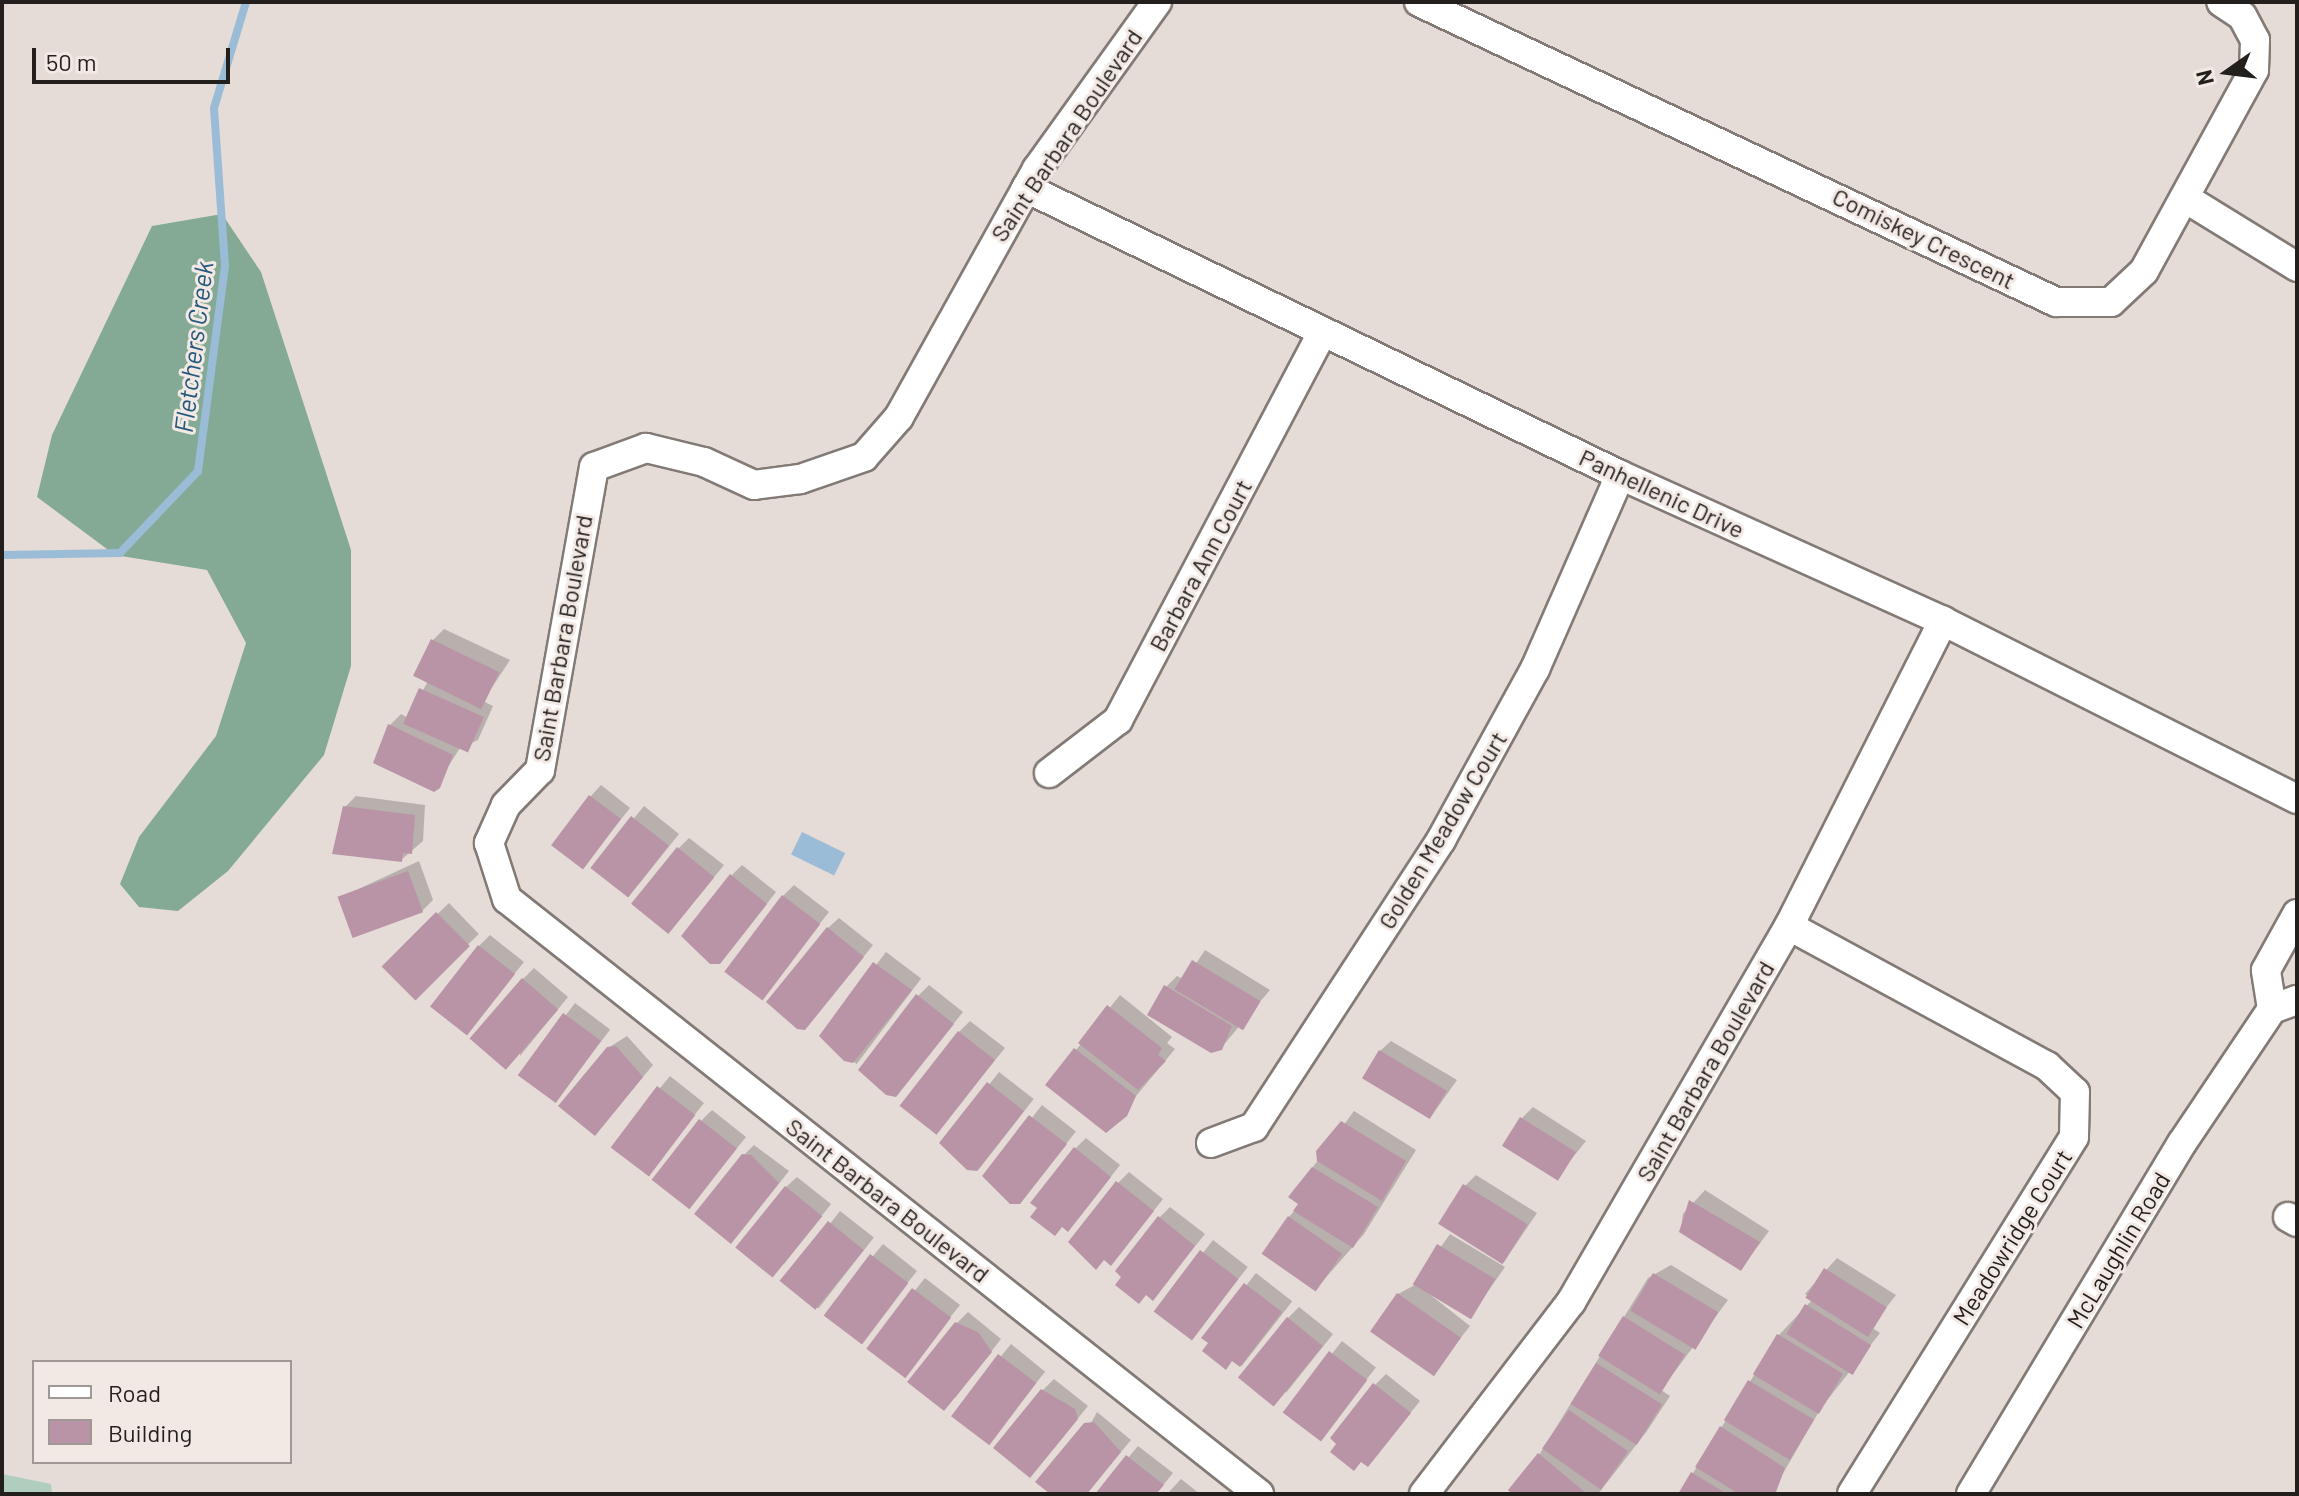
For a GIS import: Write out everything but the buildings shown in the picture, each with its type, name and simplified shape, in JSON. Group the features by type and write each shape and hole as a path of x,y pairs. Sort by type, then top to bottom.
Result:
{"street":[{"name":"Saint Barbara Boulevard","path":"1157,2 1026,188 899,417 864,457 800,479 754,485 704,462 646,448 594,467 540,770 506,805 489,843 507,899 1259,1494"},
{"name":"Comiskey Crescent","path":"1419,2 2056,302 2111,302 2144,271 2185,198 2254,70 2255,40 2242,16 2221,2"},
{"name":"Panhellenic Drive","path":"1026,188 1620,475 1943,621 2297,799"},
{"path":"2185,198 2297,267"},
{"name":"Barbara Ann Court","path":"1049,773 1118,720 1323,332"},
{"name":"Golden Meadow Court","path":"1211,1143 1254,1127 1441,840 1535,669 1620,475"},
{"name":"Saint Barbara Boulevard","path":"1424,1494 1571,1302 1789,926 1943,621"},
{"name":"McLaughlin Road","path":"1971,1494 2284,1004 2266,970 2297,914"},
{"name":"Meadowridge Court","path":"1789,926 2047,1066 2075,1092 2074,1137 1852,1494"}],"green space":[{"path":"222,214 261,272 351,550 351,666 324,755 228,871 178,911 139,907 120,884 139,837 216,736 246,643 207,570 115,555 37,497 52,435 152,226"},
{"path":"2,1474 51,1484 52,1494 2,1494"}],"water":[{"path":"802,832 845,853 834,876 791,854"}],"waterway":[{"name":"Fletchers Creek","path":"2,555 120,553 198,471 225,266 214,108 246,2"}]}
